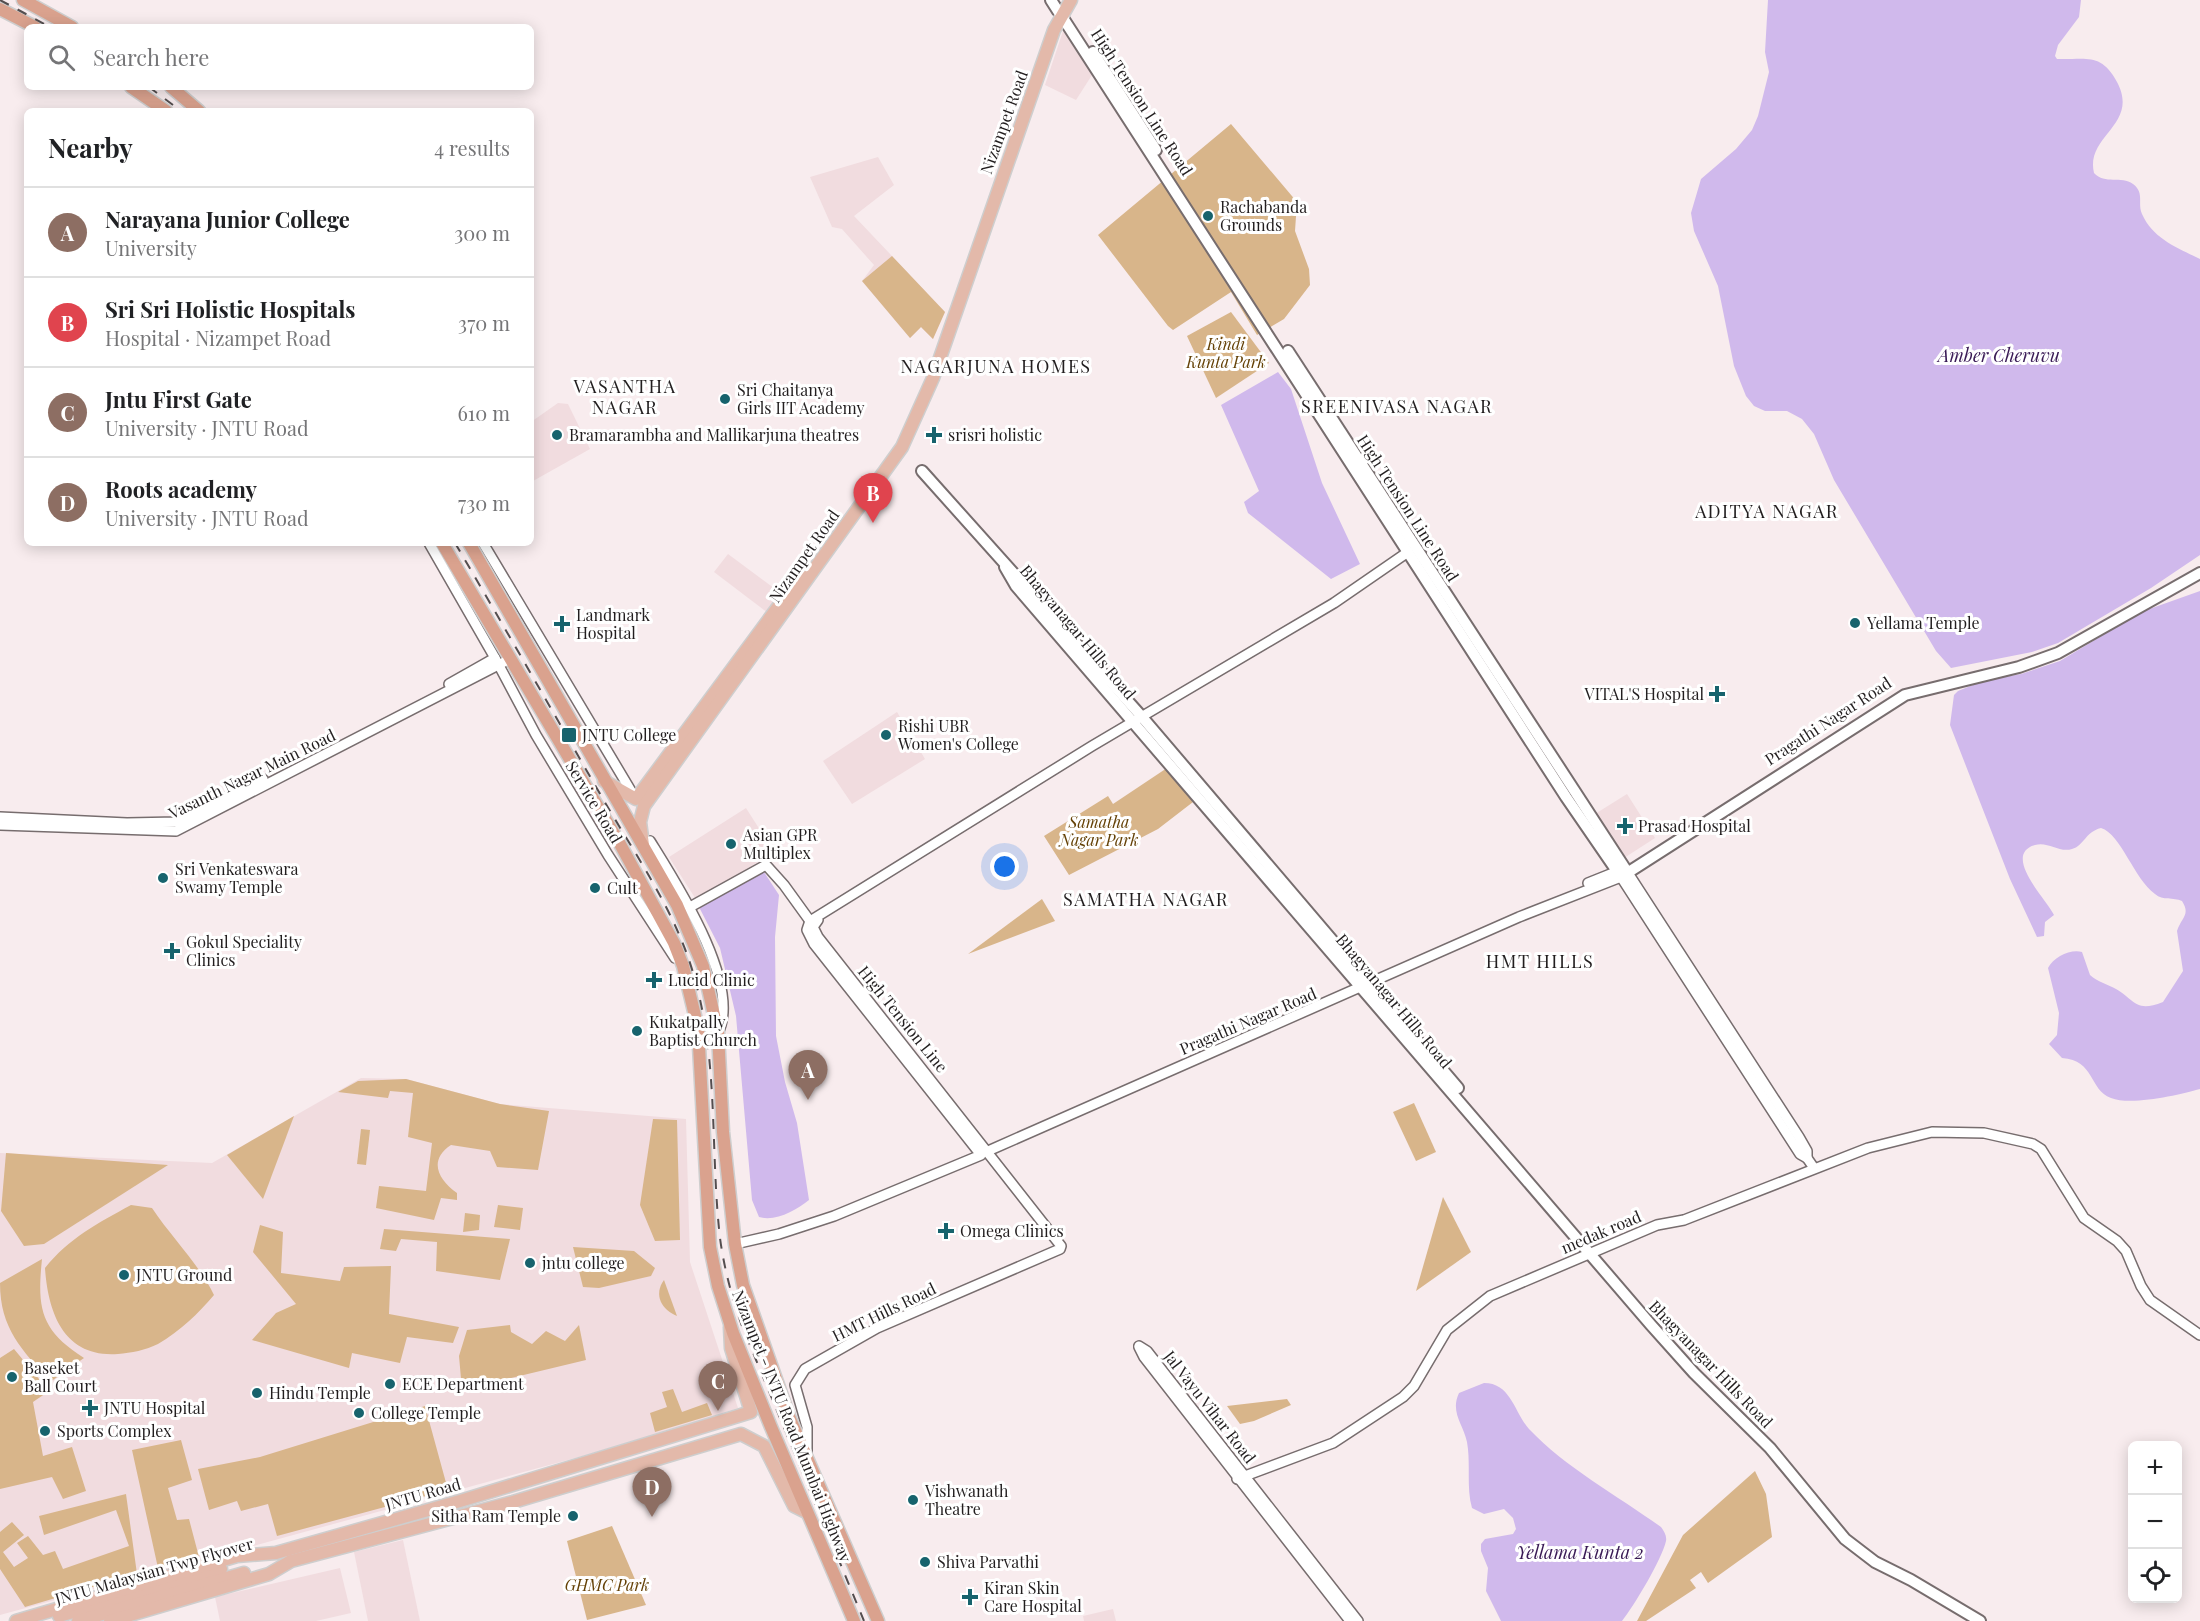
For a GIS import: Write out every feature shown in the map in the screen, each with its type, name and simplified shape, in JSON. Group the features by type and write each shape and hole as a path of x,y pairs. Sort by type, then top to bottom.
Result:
{"highway":[{"path":"23,0 67,24"},
{"path":"0,9 29,24"},
{"path":"135,90 162,108"},
{"path":"174,90 196,108"},
{"name":"Nizampet - JNTU Road Mumbai Highway","path":"444,546 501,660 610,829 674,943 687,978 698,1028 710,1247 730,1325 806,1512 854,1621"},
{"name":"Nizampet - JNTU Road Mumbai Highway","path":"471,546 677,905 703,966 718,1033 723,1132 735,1244 743,1285 778,1388 878,1621"},
{"path":"704,1107 712,1113 723,1107"},
{"path":"705,1129 716,1124 723,1132"}],"main road":[{"name":"High Tension Line Road","path":"1060,4 1408,552 1623,872"},
{"name":"Nizampet Road","path":"636,799 812,561 897,441 914,411 995,177 1060,4"},
{"name":"Nizampet Road","path":"643,845 640,822 644,807 902,447 933,378 1054,30 1060,4"},
{"name":"High Tension Line Road","path":"1105,77 1623,872"},
{"name":"Bhagyanagar Hills Road","path":"922,471 1005,567 1016,586 1085,659 1138,720 1594,1251 1694,1373 1764,1442 1845,1539 1862,1554 1980,1621"},
{"name":"Pragathi Nagar Road","path":"1623,872 1857,720 1914,691 2019,667 2058,653 2200,571"},
{"path":"604,781 636,799"},
{"name":"JNTU Road","path":"16,1621 237,1556 276,1553 624,1452 751,1412 731,1348 730,1325"},
{"path":"731,1418 742,1425 741,1434 764,1446 794,1506 806,1512"},
{"name":"JNTU Road","path":"110,1621 259,1577 279,1570 291,1561 513,1502 741,1434"},
{"path":"624,1452 628,1467"},
{"name":"JNTU Malaysian Twp Flyover","path":"78,1621 263,1562 276,1553"},
{"name":"JNTU Malaysian Twp Flyover","path":"40,1621 263,1562 291,1561"}],"street":[{"name":"Service Road","path":"431,546 501,660 536,735 608,855 687,978"},
{"path":"485,546 621,778 636,799"},
{"path":"690,907 766,865 810,921 1334,603 1408,552"},
{"name":"Vasanth Nagar Main Road","path":"0,817 126,823 177,822 501,660"},
{"name":"Vasanth Nagar Main Road","path":"0,825 176,831 501,660"},
{"path":"643,845 650,840 690,907 724,1000 725,1016 718,1033"},
{"path":"1623,872 1799,1137 1807,1151 1807,1158 1814,1168"},
{"name":"Pragathi Nagar Road","path":"735,1244 779,1234 834,1216 979,1156 983,1151 1623,872"},
{"name":"High Tension Line","path":"831,908 813,927 818,937 983,1151"},
{"name":"High Tension Line","path":"810,921 807,927 810,938 932,1096 983,1151"},
{"name":"medak road","path":"1241,1478 1333,1443 1403,1397 1414,1386 1447,1330 1490,1296 1657,1225 1684,1220 1814,1168 1891,1141 1932,1132 1984,1133 2033,1144 2048,1155 2084,1218 2122,1245 2141,1286 2151,1300 2200,1335"},
{"name":"HMT Hills Road","path":"807,1458 807,1427 795,1385 805,1369 877,1328 1060,1249 1061,1246 983,1151"},
{"name":"Jal Vayu Vihar Road","path":"1350,1621 1241,1478 1147,1351 1138,1346 1144,1357 1241,1478 1358,1621"}],"shaded area":[{"path":"1063,31 1092,75 1076,100 1045,85"},
{"path":"878,157 894,185 854,216 945,312 933,339 921,327 910,338 862,281 874,265 842,229 832,227 810,177"},
{"name":"Bramarambha and Mallikarjuna theatres","path":"558,403 568,404 590,449 534,480 534,420"},
{"path":"728,554 782,594 768,613 714,572"},
{"name":"Rishi UBR Women's College","path":"897,712 925,759 852,804 823,761"},
{"name":"Prasad Hospital","path":"1627,794 1655,838 1624,858 1595,814"},
{"path":"746,808 767,841 765,843 770,850 756,859 758,862 697,901 669,857"},
{"path":"361,1078 406,1079 500,1104 686,1119 690,1262 738,1408 579,1457 0,1615 0,1153 212,1163"},
{"path":"403,1540 420,1621 368,1621 354,1552"},
{"path":"340,1568 351,1613 316,1621 220,1621 215,1597"},
{"path":"1113,1609 1116,1621 1084,1621 1083,1616"}],"green space":[{"name":"Rachabanda Grounds","path":"1231,124 1297,202 1295,231 1309,269 1310,285 1284,319 1257,335 1231,292 1173,330 1098,235"},
{"path":"892,256 945,312 933,339 921,327 910,338 862,281"},
{"name":"Kindi Kunta Park","path":"1231,312 1269,363 1216,398 1187,336"},
{"name":"Samatha Nagar Park","path":"1167,768 1193,802 1158,829 1069,875 1044,836 1108,796 1113,804"},
{"path":"1042,899 1055,921 968,954"},
{"path":"406,1079 500,1104 549,1111 538,1170 497,1167 490,1151 451,1145 440,1157 438,1170 445,1182 457,1193 457,1200 441,1198 434,1220 376,1208 379,1186 426,1191 432,1143 408,1137 413,1093 390,1091 388,1098 338,1092 358,1081"},
{"path":"1414,1103 1436,1152 1416,1161 1393,1112"},
{"path":"294,1116 263,1199 227,1155"},
{"path":"653,1119 677,1120 680,1240 655,1241 640,1205"},
{"path":"361,1129 370,1130 366,1165 357,1164"},
{"path":"6,1153 168,1165 44,1244 24,1246 1,1211"},
{"path":"1443,1197 1471,1252 1416,1291"},
{"name":"JNTU Ground","path":"131,1205 152,1208 201,1273 214,1295 188,1322 158,1344 143,1350 118,1354 84,1349 62,1329 55,1316 50,1301 45,1268 74,1240"},
{"path":"498,1205 523,1208 520,1230 494,1227"},
{"path":"465,1213 480,1215 479,1230 463,1232"},
{"path":"260,1225 283,1232 281,1273 340,1281 344,1267 391,1266 389,1314 459,1327 453,1343 407,1337 400,1363 352,1353 349,1368 252,1340 276,1313 296,1304 253,1252"},
{"path":"384,1229 510,1239 500,1280 436,1271 437,1242 401,1239 396,1251 380,1249"},
{"path":"573,1247 634,1251 655,1268 651,1276 599,1288 583,1287"},
{"path":"42,1259 40,1291 45,1316 58,1338 84,1358 50,1382 30,1359 8,1326 1,1299 0,1283"},
{"path":"664,1280 677,1316 663,1306 659,1296"},
{"path":"510,1325 511,1332 532,1344 546,1331 565,1341 579,1325 586,1360 462,1390 459,1356 467,1330"},
{"path":"14,1349 49,1391 33,1402 43,1456 72,1447 86,1491 63,1499 52,1477 0,1489 0,1358"},
{"path":"673,1389 682,1412 707,1403 712,1415 655,1432 650,1413 667,1407 662,1392"},
{"path":"1287,1399 1291,1405 1254,1421 1240,1424 1227,1406"},
{"path":"425,1406 448,1490 277,1536 268,1504 241,1511 237,1501 209,1510 198,1469 260,1457"},
{"path":"181,1440 192,1480 168,1488 177,1520 189,1519 199,1557 158,1568 132,1450"},
{"path":"1755,1471 1766,1494 1772,1537 1708,1583 1701,1572 1690,1580 1696,1588 1646,1621 1637,1621 1683,1535"},
{"path":"126,1494 137,1574 25,1607 0,1569 0,1532 12,1522 24,1535 3,1552 14,1567 28,1558 17,1543 28,1536 43,1555 55,1551 63,1569 129,1546 116,1510 44,1535 39,1516"},
{"name":"GHMC Park","path":"612,1526 646,1605 587,1620 567,1541"}],"water":[{"name":"Amber Cheruvu","path":"1768,0 2081,0 2079,17 2058,45 2055,56 2057,59 2085,59 2099,62 2111,72 2122,97 2122,109 2117,120 2097,149 2093,160 2094,173 2103,179 2128,181 2137,187 2142,214 2153,230 2175,247 2200,259 2200,555 2151,588 2058,643 2032,652 1951,668 1936,651 1834,480 1814,434 1802,419 1787,411 1765,411 1754,406 1746,396 1734,366 1718,286 1694,231 1691,213 1701,179 1736,149 1752,130 1758,116 1769,72 1765,52"},
{"path":"1278,372 1291,389 1322,483 1360,564 1331,579 1248,513 1244,502 1259,491 1221,405"},
{"path":"2200,591 2200,1089 2155,1099 2120,1100 2104,1094 2086,1069 2073,1060 2062,1058 2049,1044 2057,1035 2059,1013 2048,968 2054,960 2063,955 2082,952 2090,975 2116,989 2136,1004 2147,1006 2163,1002 2183,971 2177,931 2186,910 2185,906 2182,901 2158,896 2147,887 2115,839 2101,828 2091,833 2072,849 2063,850 2040,844 2026,850 2023,858 2024,868 2054,915 2045,922 2044,936 2037,937 2010,879 1950,725 1954,695 1958,691 1983,681 2021,674 2060,661 2141,612"},
{"path":"764,872 779,895 775,937 776,1036 785,1082 797,1123 809,1200 786,1214 772,1218 759,1217 752,1200 736,1016 720,948 699,907"},
{"name":"Yellama Kunta 2","path":"1484,1383 1493,1384 1506,1393 1529,1429 1559,1456 1661,1527 1666,1535 1659,1559 1622,1621 1501,1621 1486,1591 1488,1568 1481,1551 1481,1544 1485,1539 1513,1534 1516,1529 1513,1518 1504,1509 1484,1514 1472,1508 1467,1442 1456,1406 1459,1393"}],"railway":[{"path":"0,0 44,24"},
{"path":"153,90 177,108"},
{"path":"457,546 654,885 686,952 702,1008 707,1041 711,1074 717,1205 720,1238 729,1283 742,1326 864,1621"}],"place":[{"name":"Rachabanda Grounds","path":"1208,216"},
{"name":"Sri Chaitanya Girls IIT Academy","path":"725,399"},
{"name":"Bramarambha and Mallikarjuna theatres","path":"557,435"},
{"name":"srisri holistic","path":"934,435"},
{"name":"Sri Sri Holistic Hospitals","path":"873,523"},
{"name":"Yellama Temple","path":"1855,623"},
{"name":"Landmark Hospital","path":"562,624"},
{"name":"VITAL'S Hospital","path":"1717,694"},
{"name":"JNTU College","path":"569,735"},
{"name":"Rishi UBR Women's College","path":"886,735"},
{"name":"Prasad Hospital","path":"1625,826"},
{"name":"Asian GPR Multiplex","path":"731,844"},
{"name":"Sri Venkateswara Swamy Temple","path":"163,878"},
{"name":"Cult","path":"595,888"},
{"name":"Gokul Speciality Clinics","path":"172,951"},
{"name":"Lucid Clinic","path":"654,980"},
{"name":"Kukatpally Baptist Church","path":"637,1031"},
{"name":"Narayana Junior College","path":"808,1100"},
{"name":"Omega Clinics","path":"946,1231"},
{"name":"jntu college","path":"530,1263"},
{"name":"JNTU Ground","path":"124,1275"},
{"name":"Baseket Ball Court","path":"12,1377"},
{"name":"ECE Department","path":"390,1384"},
{"name":"Hindu Temple","path":"257,1393"},
{"name":"JNTU Hospital","path":"90,1408"},
{"name":"Jntu First Gate","path":"718,1411"},
{"name":"College Temple","path":"359,1413"},
{"name":"Sports Complex","path":"45,1431"},
{"name":"Vishwanath Theatre","path":"913,1500"},
{"name":"Sitha Ram Temple","path":"573,1516"},
{"name":"Roots academy","path":"652,1517"},
{"name":"Shiva Parvathi","path":"925,1562"},
{"name":"Kiran Skin Care Hospital","path":"970,1597"}],"district":[{"name":"NAGARJUNA HOMES","path":"996,367"},
{"name":"VASANTHA NAGAR","path":"625,397"},
{"name":"SREENIVASA NAGAR","path":"1397,407"},
{"name":"ADITYA NAGAR","path":"1767,512"},
{"name":"SAMATHA NAGAR","path":"1146,900"},
{"name":"HMT HILLS","path":"1540,962"}]}
